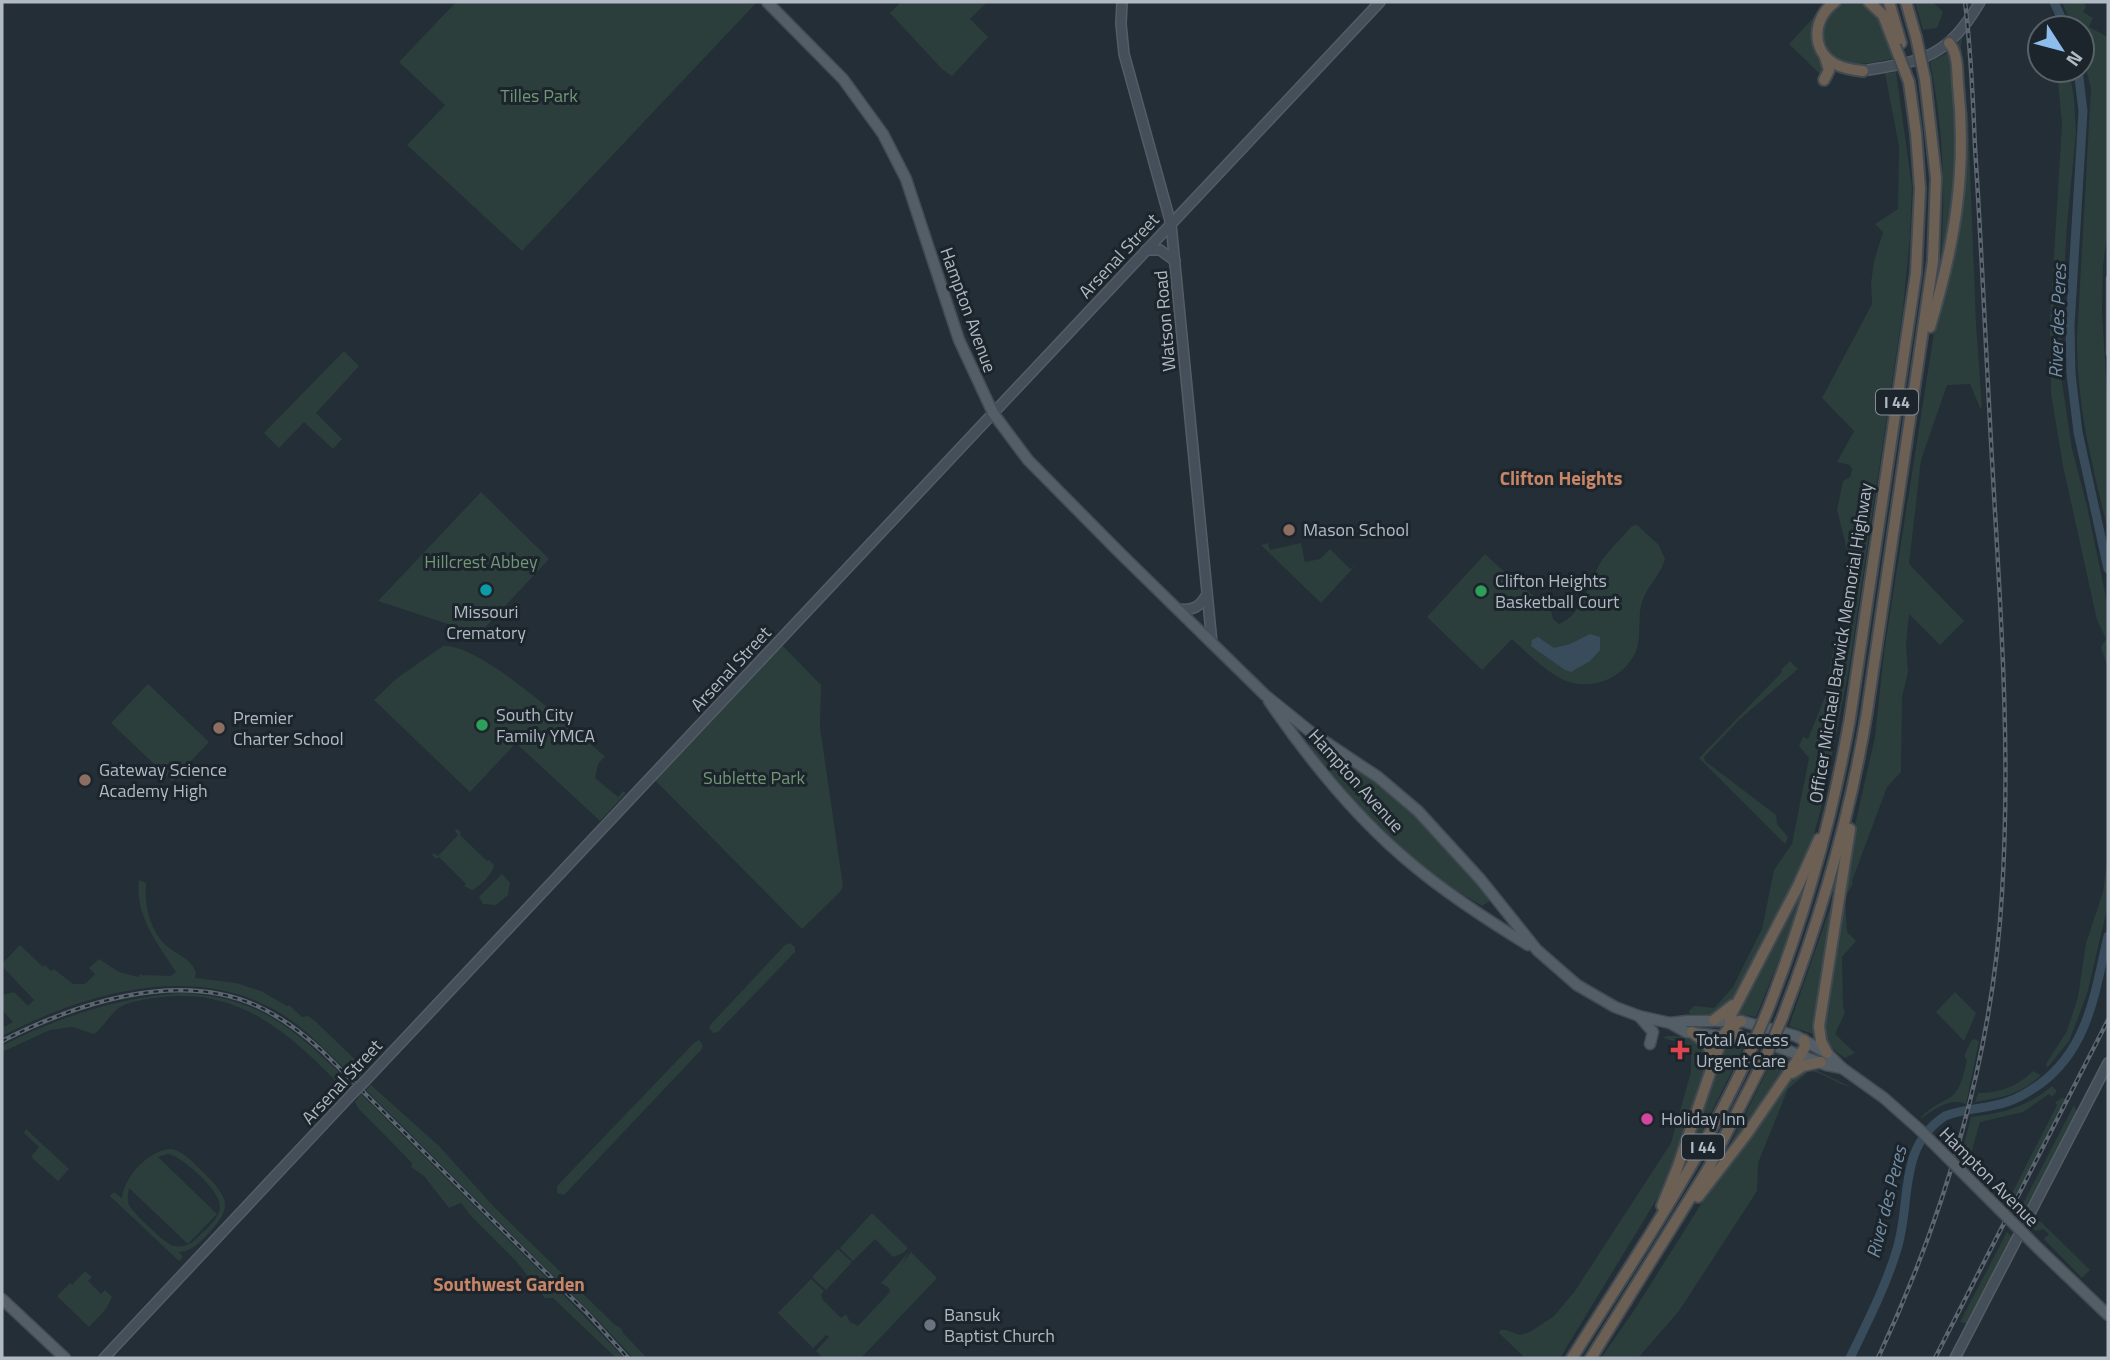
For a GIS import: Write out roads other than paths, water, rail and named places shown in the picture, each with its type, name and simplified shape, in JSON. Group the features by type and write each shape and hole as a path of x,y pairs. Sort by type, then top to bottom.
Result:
{"highway":[{"path":"1824,80 1829,70 1818,42 1817,27 1823,13 1835,2"},
{"path":"1869,2 1883,15 1898,46"},
{"name":"Officer Michael Barwick Memorial Highway","path":"1572,1358 1705,1142 1750,1052 1807,902 1837,790 1916,272 1920,189 1916,133 1909,82 1889,2"},
{"name":"Officer Michael Barwick Memorial Highway","path":"1591,1358 1676,1223 1721,1145 1766,1056 1820,913 1852,794 1867,712 1933,261 1936,206 1934,149 1925,79 1906,2"},
{"path":"1920,357 1951,249 1958,204 1960,113 1955,54 1950,43"},
{"path":"1825,55 1839,66 1863,71"},
{"path":"1648,1238 1677,1169 1714,1062 1731,1026 1741,995 1807,867 1837,790"},
{"path":"1780,1085 1798,1068 1824,1058 1819,1026 1848,843 1852,794"},
{"path":"1714,1020 1741,995"},
{"path":"1731,1026 1740,1037"},
{"path":"1676,1223 1718,1173 1819,1026"},
{"path":"1692,1032 1708,1045 1714,1062"}],"main road":[{"name":"Hampton Avenue","path":"767,2 843,79 883,134 906,179 959,340 993,413 1035,468 1265,695 1312,733 1378,777 1409,803 1465,861 1537,950 1563,974 1594,995 1639,1016 1670,1023 1714,1020 1731,1026"},
{"name":"Watson Road","path":"1122,2 1121,33 1124,54 1171,224 1212,643"},
{"name":"Arsenal Street","path":"104,1358 1380,2"},
{"path":"1863,71 1919,61 1950,43 1962,29 1977,2"},
{"path":"1146,250 1160,250 1175,261"},
{"path":"1178,609 1194,609 1207,594"},
{"name":"Hampton Avenue","path":"1265,695 1305,749 1370,827 1440,887 1537,950"},
{"path":"1639,1016 1653,1032 1650,1044"},
{"name":"Hampton Avenue","path":"1670,1023 1692,1032 1731,1026 1780,1030 1803,1047 1842,1068 1899,1111 2108,1315"},
{"name":"Hampton Avenue","path":"1740,1037 1803,1047"},
{"path":"1955,1358 2108,1063"},
{"path":"2,1299 65,1358"}],"water":[{"path":"1590,634 1600,637 1600,650 1590,661 1571,672 1531,646 1532,640 1538,637 1554,648"}],"waterway":[{"name":"River des Peres","path":"2054,2 2060,14"},
{"name":"River des Peres","path":"2080,84 2083,111 2070,326 2071,374 2078,432 2108,569"},
{"name":"River des Peres","path":"1850,1358 1893,1263 1909,1176 1919,1143 1945,1116 2011,1100 2036,1087 2056,1070 2080,1036 2088,1017 2108,936"}],"railway":[{"path":"1878,1358 1925,1247 1962,1131 1988,1013 2002,893 2005,834 2003,658 1965,2"},
{"path":"2108,278 2108,354"},
{"path":"2,1041 93,1004 159,991 224,995 264,1009 290,1025 321,1050 588,1314 628,1358"},
{"path":"1935,1358 2108,1020"}],"place":[{"name":"Mason School","path":"1289,530"},
{"name":"Missouri Crematory","path":"486,590"},
{"name":"Clifton Heights Basketball Court","path":"1481,591"},
{"name":"South City Family YMCA","path":"482,725"},
{"name":"Premier Charter School","path":"219,728"},
{"name":"Gateway Science Academy High","path":"85,780"},
{"name":"Total Access Urgent Care","path":"1680,1050"},
{"name":"Holiday Inn","path":"1647,1119"},
{"name":"Bansuk Baptist Church","path":"930,1325"}],"district":[{"name":"Clifton Heights","path":"1561,478"},
{"name":"Southwest Garden","path":"509,1284"}],"park label":[{"name":"Tilles Park","path":"539,96"},
{"name":"Hillcrest Abbey","path":"481,562"},
{"name":"Sublette Park","path":"754,778"}]}
